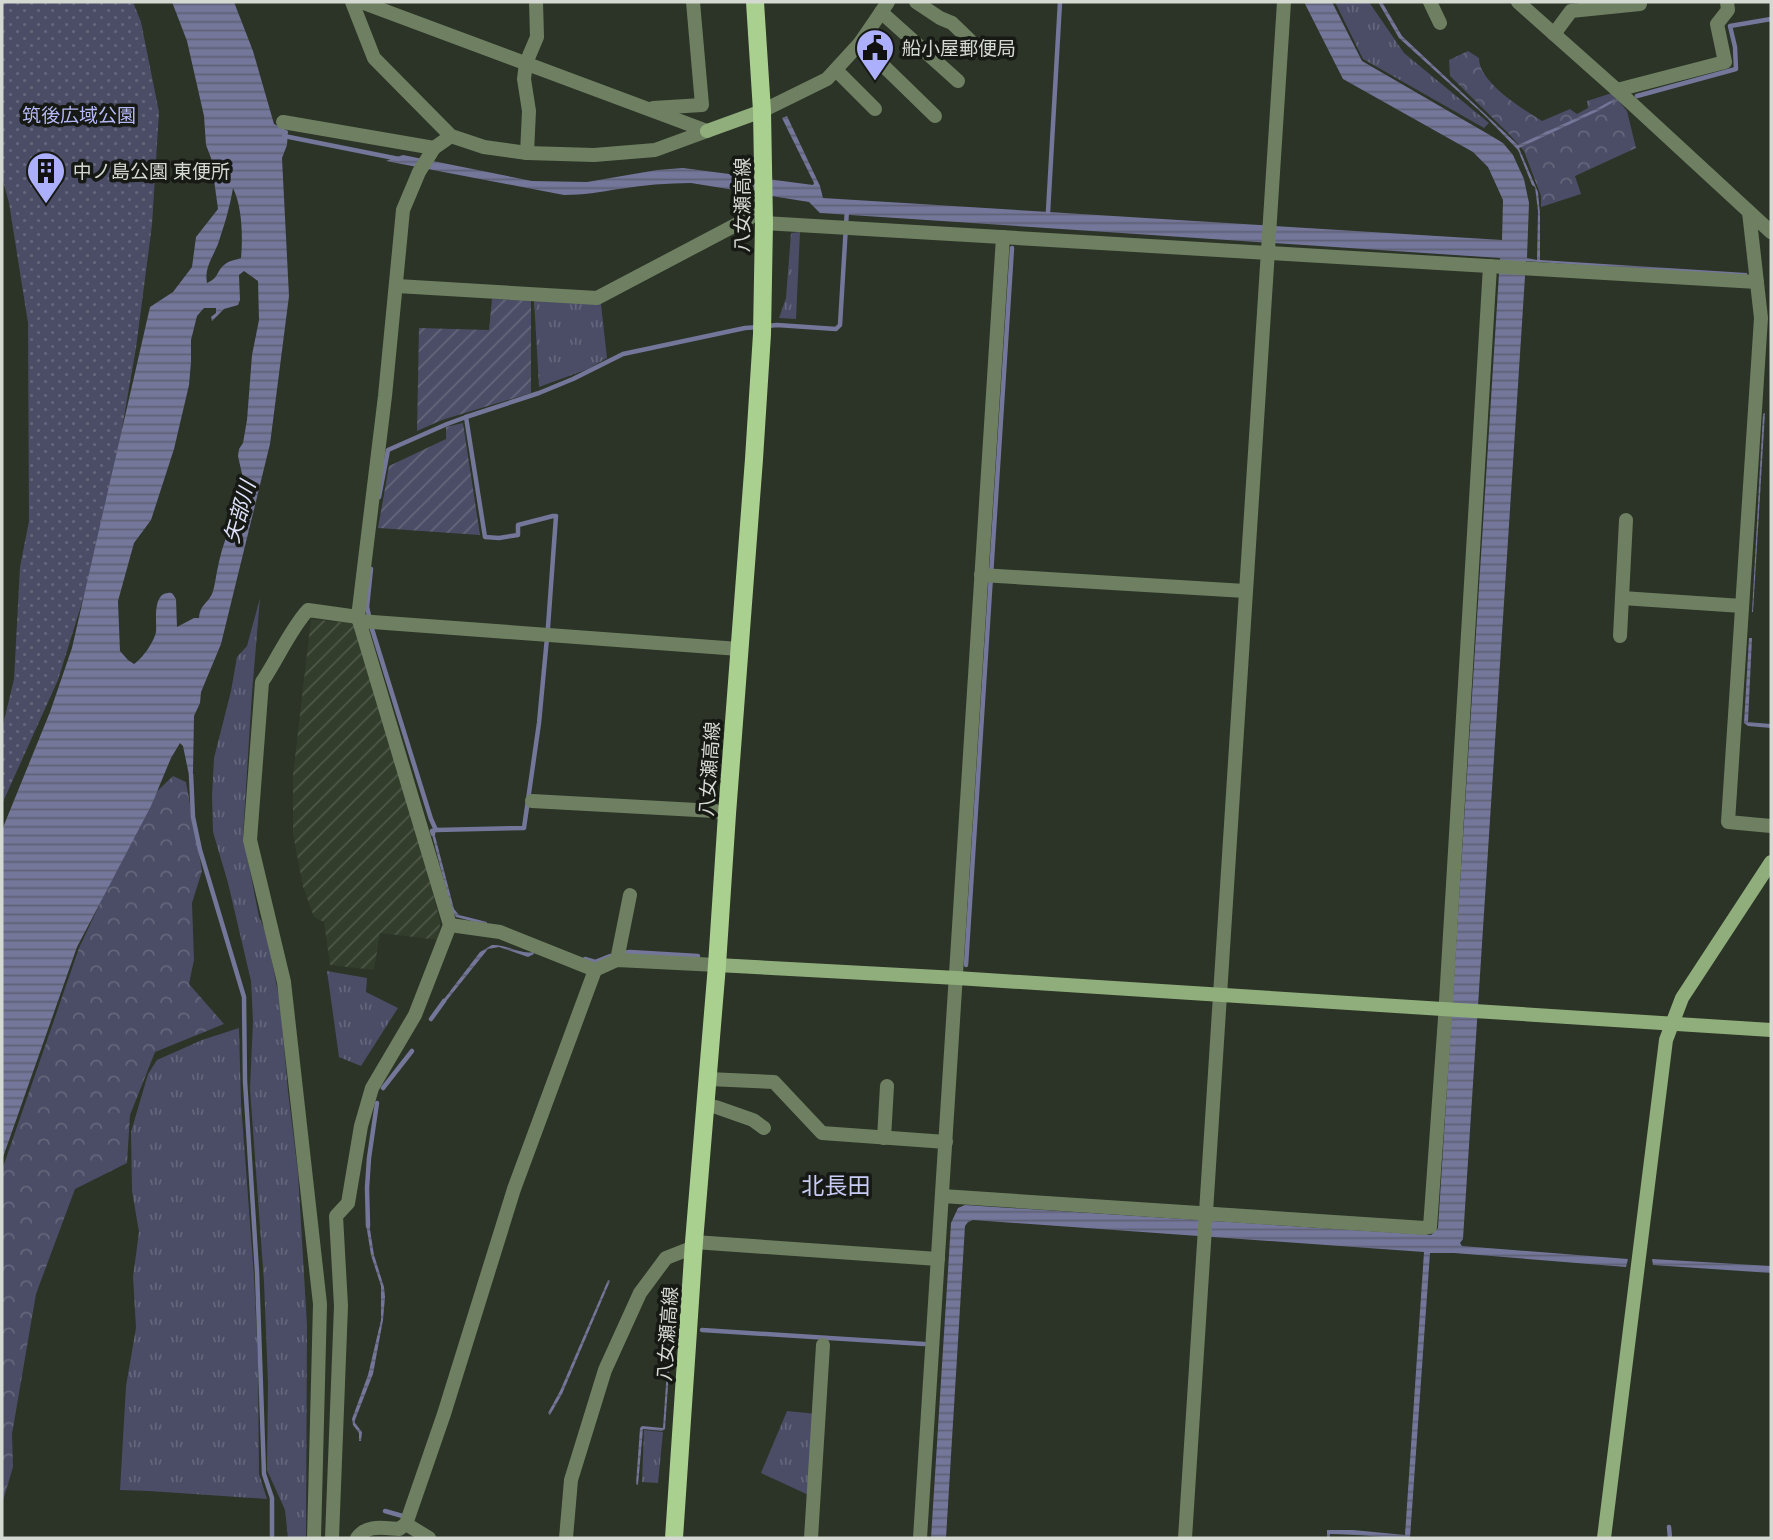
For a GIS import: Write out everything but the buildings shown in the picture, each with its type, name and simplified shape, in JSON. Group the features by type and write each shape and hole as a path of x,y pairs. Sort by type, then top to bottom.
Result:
{"main road":[{"name":"八女瀬高線","path":"674,1538 760,362 764,216 762,111 755,2"}],"street":[{"path":"352,2 374,58 451,136 484,147 527,153 594,155 655,149 762,111 827,79 860,43 885,7 958,81"},
{"path":"527,153 528,111 523,79 526,63 537,37 536,2"},
{"path":"646,108 702,105 693,2"},
{"path":"916,2 952,23 982,52"},
{"path":"1185,1538 1284,2"},
{"path":"1430,2 1440,23"},
{"path":"1518,2 1771,232"},
{"path":"1617,90 1726,62 1717,24 1728,10 1727,2"},
{"path":"366,3 707,131"},
{"path":"1554,34 1571,11 1603,5 1640,4"},
{"path":"860,43 935,117"},
{"path":"836,70 875,109"},
{"path":"283,122 434,148"},
{"path":"332,1538 341,1306 336,1216 348,1203 361,1126 372,1088 415,1015 450,925 358,619 385,396 403,210 419,172 434,148 451,136"},
{"path":"1749,212 1761,318 1728,822 1771,825"},
{"path":"397,286 597,298 764,216 1003,237 1757,282"},
{"path":"920,1538 1003,237"},
{"path":"942,1196 1430,1227 1448,1010 1490,266"},
{"path":"1620,636 1626,520"},
{"path":"981,575 1245,591"},
{"path":"1622,598 1742,606"},
{"path":"314,1538 320,1304 284,982 250,840 262,682 308,610 358,619 739,649"},
{"path":"532,801 715,811 727,814"},
{"path":"1604,1538 1666,1040 1682,998 1771,862"},
{"path":"617,960 630,895"},
{"path":"450,925 500,932 595,970"},
{"path":"360,1536 372,1528 399,1529 406,1524 444,1414 514,1189 595,970 617,960 957,978 1771,1030"},
{"path":"708,1079 774,1082 822,1133 946,1142"},
{"path":"884,1138 887,1086"},
{"path":"716,1107 753,1119 764,1128"},
{"path":"566,1538 571,1480 604,1370 640,1293 666,1258 694,1244 938,1259"},
{"path":"811,1538 822,1345"},
{"path":"406,1524 429,1538"}],"shaded area":[{"path":"311,619 357,624 419,838 440,921 439,940 380,933 374,970 330,965 324,922 314,917 303,887 293,834 293,775"}],"green space":[{"name":"筑後広域公園","path":"2,2 133,2 141,22 159,112 152,225 136,348 104,532 58,680 2,804 2,729 14,679 20,567 29,521 28,323 9,203 2,177"},
{"path":"1335,2 1369,2 1404,53 1489,123 1484,128 1363,59"},
{"path":"1468,51 1479,58 1486,77 1494,86 1542,121 1570,109 1577,114 1588,108 1587,101 1612,93 1627,111 1636,148 1575,176 1581,194 1541,207 1541,196 1524,151 1450,76 1449,60"},
{"path":"800,232 796,319 779,318 786,298 791,233"},
{"path":"492,299 531,300 531,393 442,420 417,431 419,328 489,330"},
{"path":"534,299 601,304 607,358 588,369 539,387"},
{"path":"463,423 480,535 378,528 389,466 446,439 446,427"},
{"path":"260,598 243,835 259,917 266,932 280,1002 298,1173 307,1325 306,1538 288,1538 285,1510 267,1470 268,1383 264,1282 250,1089 253,1021 251,981 213,832 214,758 237,657 247,646"},
{"path":"173,776 186,782 202,871 192,903 194,960 189,984 224,1024 155,1052 130,1115 127,1163 75,1189 36,1294 12,1434 13,1467 2,1504 2,1170 79,948 149,799"},
{"path":"327,971 367,978 366,992 398,1008 361,1066 339,1057"},
{"path":"239,1028 241,1103 258,1362 259,1474 267,1499 120,1490 126,1386 136,1328 133,1277 139,1232 132,1191 131,1132 148,1074 157,1060 202,1040"},
{"path":"787,1411 817,1414 813,1497 761,1473"},
{"path":"644,1430 663,1432 658,1483 642,1482"}],"water":[{"name":"矢部川","path":"172,2 234,2 253,51 274,124 288,131 282,158 289,296 270,444 221,644 194,716 193,772 189,775 180,743 151,806 77,947 2,1160 2,830 50,712 72,648 150,307 173,292 192,267 196,237 218,209 211,158 206,145 204,116 187,41","holes":["233,188 241,222 241,258 226,264 214,279 207,283 208,267 218,244","244,271 258,281 259,320 252,355 247,420 238,456 242,474 235,508 235,523 222,549 212,594 202,607 199,618 177,627 176,599 171,593 163,595 157,603 155,636 134,664 120,651 118,601 134,543 151,520 174,449 189,385 191,340 197,316 204,308 216,308 216,313 211,317 212,321 224,309 238,305 239,275"]},
{"path":"1304,2 1332,2 1362,61 1503,143 1513,155 1524,179 1529,203 1527,258 1537,260 1538,211 1535,187 1518,150 1484,115 1399,38 1378,2 1382,2 1402,36 1518,145 1614,99 1615,101 1598,111 1519,148 1538,192 1540,260 1747,273 1748,278 1526,261 1463,1239 1460,1243 1462,1246 1628,1259 1626,1267 1430,1253 1410,1538 1330,1534 1330,1538 1327,1538 1327,1530 1405,1535 1424,1252 973,1220 968,1222 965,1226 946,1538 931,1538 951,1223 958,1208 965,1205 1431,1235 1438,1228 1500,258 820,213 809,202 691,183 646,185 564,195 386,161 403,155 532,181 587,182 683,168 813,185 782,118 787,116 823,198 1502,240 1503,200 1488,167 1473,152 1343,79"},
{"path":"1765,413 1753,612 1752,612 1763,414"},
{"path":"1749,638 1752,638 1748,722 1771,724 1771,728 1748,726 1744,723"},
{"path":"431,831 434,832 454,909 459,915 487,922 487,925 456,917 452,912"},
{"path":"492,945 534,954 528,957 499,947 488,949 443,1005 441,1003 480,952"},
{"path":"369,1223 385,1297 373,1374 355,1420 362,1432 359,1441 359,1433 352,1419 368,1375 381,1320 381,1286 371,1255 366,1224"},
{"path":"1652,1259 1771,1266 1771,1273 1653,1265"},
{"path":"608,1280 610,1281 562,1394 550,1415 548,1413"},
{"path":"670,1325 673,1325 673,1328 665,1429 643,1429 638,1485 640,1428 663,1428"}],"waterway":[{"path":"1048,212 1060,2"},
{"path":"1637,96 1736,69 1730,26 1771,19"},
{"path":"284,136 399,159"},
{"path":"768,326 836,329 840,325 847,209"},
{"path":"966,965 1012,248"},
{"path":"433,834 432,831 436,830 524,828 539,723 548,627 556,516 518,525 518,535 485,537 466,417 539,393 623,354 759,327"},
{"path":"379,497 388,450 466,417"},
{"path":"371,569 367,607 372,629 436,830"},
{"path":"191,774 193,817 200,850 244,997 245,1081 257,1272 264,1474 272,1498 272,1538"},
{"path":"622,953 698,956"},
{"path":"585,959 595,962 610,956"},
{"path":"431,1019 444,1001"},
{"path":"383,1088 412,1051"},
{"path":"368,1226 369,1158 377,1103"},
{"path":"702,1330 924,1344"},
{"path":"385,1511 406,1517"},
{"path":"1669,1527 1670,1538"}],"place":[{"name":"船小屋郵便局","path":"875,82"},
{"name":"中ノ島公園 東便所","path":"46,205"}],"district":[{"name":"北長田","path":"836,1186"}]}
